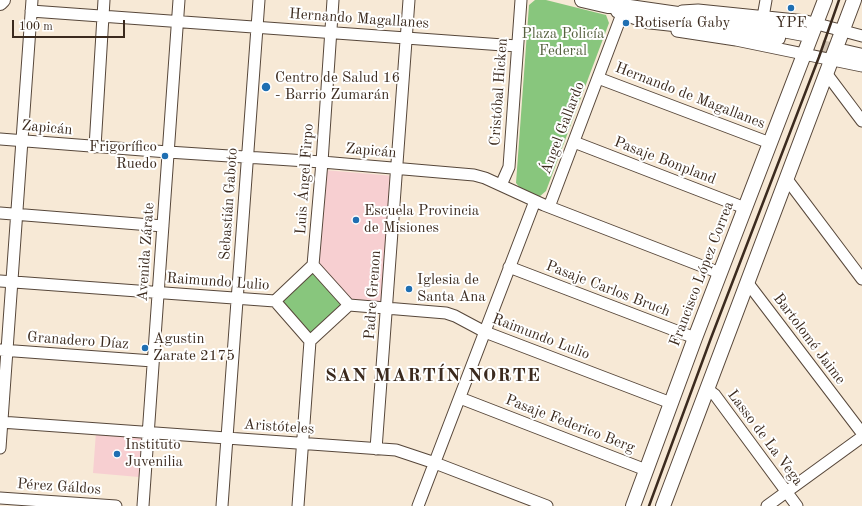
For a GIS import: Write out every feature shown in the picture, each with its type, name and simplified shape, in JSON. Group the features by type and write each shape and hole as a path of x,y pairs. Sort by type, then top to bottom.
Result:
{"main road":[{"path":"582,0 608,6 623,6 754,24 803,43"},
{"name":"Francisco López Correa","path":"632,506 770,143 803,43 816,24 825,0"},
{"path":"663,506 854,0"},
{"path":"608,6 622,14 646,21 710,28 803,43"},
{"path":"862,47 846,48 862,56"}],"street":[{"path":"95,147 104,0"},
{"name":"Avenida Zárate","path":"143,506 179,0"},
{"name":"Sebastián Gaboto","path":"222,506 236,298 259,0"},
{"name":"Luis Ángel Firpo","path":"313,265 322,162 333,0"},
{"name":"Padre Grenon","path":"376,449 409,0"},
{"name":"Cristóbal Hicken","path":"501,185 509,167 516,46 521,0"},
{"path":"763,17 766,0"},
{"path":"0,448 3,350 12,282 32,5"},
{"name":"Hernando Magallanes","path":"32,5 103,16 330,31 516,46"},
{"path":"662,12 699,5 763,17 806,21 862,36"},
{"name":"Ángel Gallardo","path":"549,207 622,14"},
{"path":"803,43 831,60 862,66"},
{"path":"826,73 862,121"},
{"name":"Hernando de Magallanes","path":"598,78 770,143"},
{"name":"Zapicán","path":"0,139 247,158 322,162 474,175 501,185 549,207 720,273"},
{"name":"Pasaje Bonpland","path":"574,142 745,208"},
{"path":"786,178 862,279"},
{"path":"418,506 535,201"},
{"path":"0,213 162,226"},
{"path":"274,301 313,265 349,305 310,341 298,506"},
{"name":"Pasaje Carlos Bruch","path":"509,267 695,338"},
{"name":"Raimundo Lulio","path":"0,281 274,301 310,341"},
{"name":"Bartolomé Jaime","path":"747,282 862,434"},
{"name":"Raimundo Lulio","path":"349,305 387,307 450,314 485,332 671,403"},
{"name":"Granadero Díaz","path":"3,350 153,361"},
{"name":"Lasso de La Vega","path":"707,389 715,395 798,506"},
{"name":"Pasaje Federico Berg","path":"460,398 646,470"},
{"name":"Aristóteles","path":"1,422 396,450 435,463 547,506"},
{"path":"768,506 862,437"},
{"name":"Pérez Gáldos","path":"0,498 116,506"}],"shaded area":[{"name":"Escuela Provincia de Misiones","path":"324,170 394,176 385,304 354,302 317,263"},
{"name":"Instituto Juvenilia","path":"96,432 142,436 139,477 93,473"}],"green space":[{"name":"Plaza Policía Federal","path":"535,0 546,0 606,15 609,23 546,191 539,197 521,189 516,183 529,5"},
{"path":"314,271 343,304 309,335 279,302"}],"tunnel":[{"path":"801,43 845,52"}],"railway":[{"path":"649,506 711,338 819,57 839,0"}],"place":[{"name":"YPF","path":"791,8"},
{"name":"Rotisería Gaby","path":"626,23"},
{"name":"Centro de Salud 16 - Barrio Zumarán","path":"266,87"},
{"name":"Frigorífico Ruedo","path":"165,156"},
{"name":"Escuela Provincia de Misiones","path":"356,220"},
{"name":"Iglesia de Santa Ana","path":"409,289"},
{"name":"Agustin Zarate 2175","path":"145,348"},
{"name":"Instituto Juvenilia","path":"117,454"}],"district":[{"name":"SAN MARTÍN NORTE","path":"433,376"}]}
